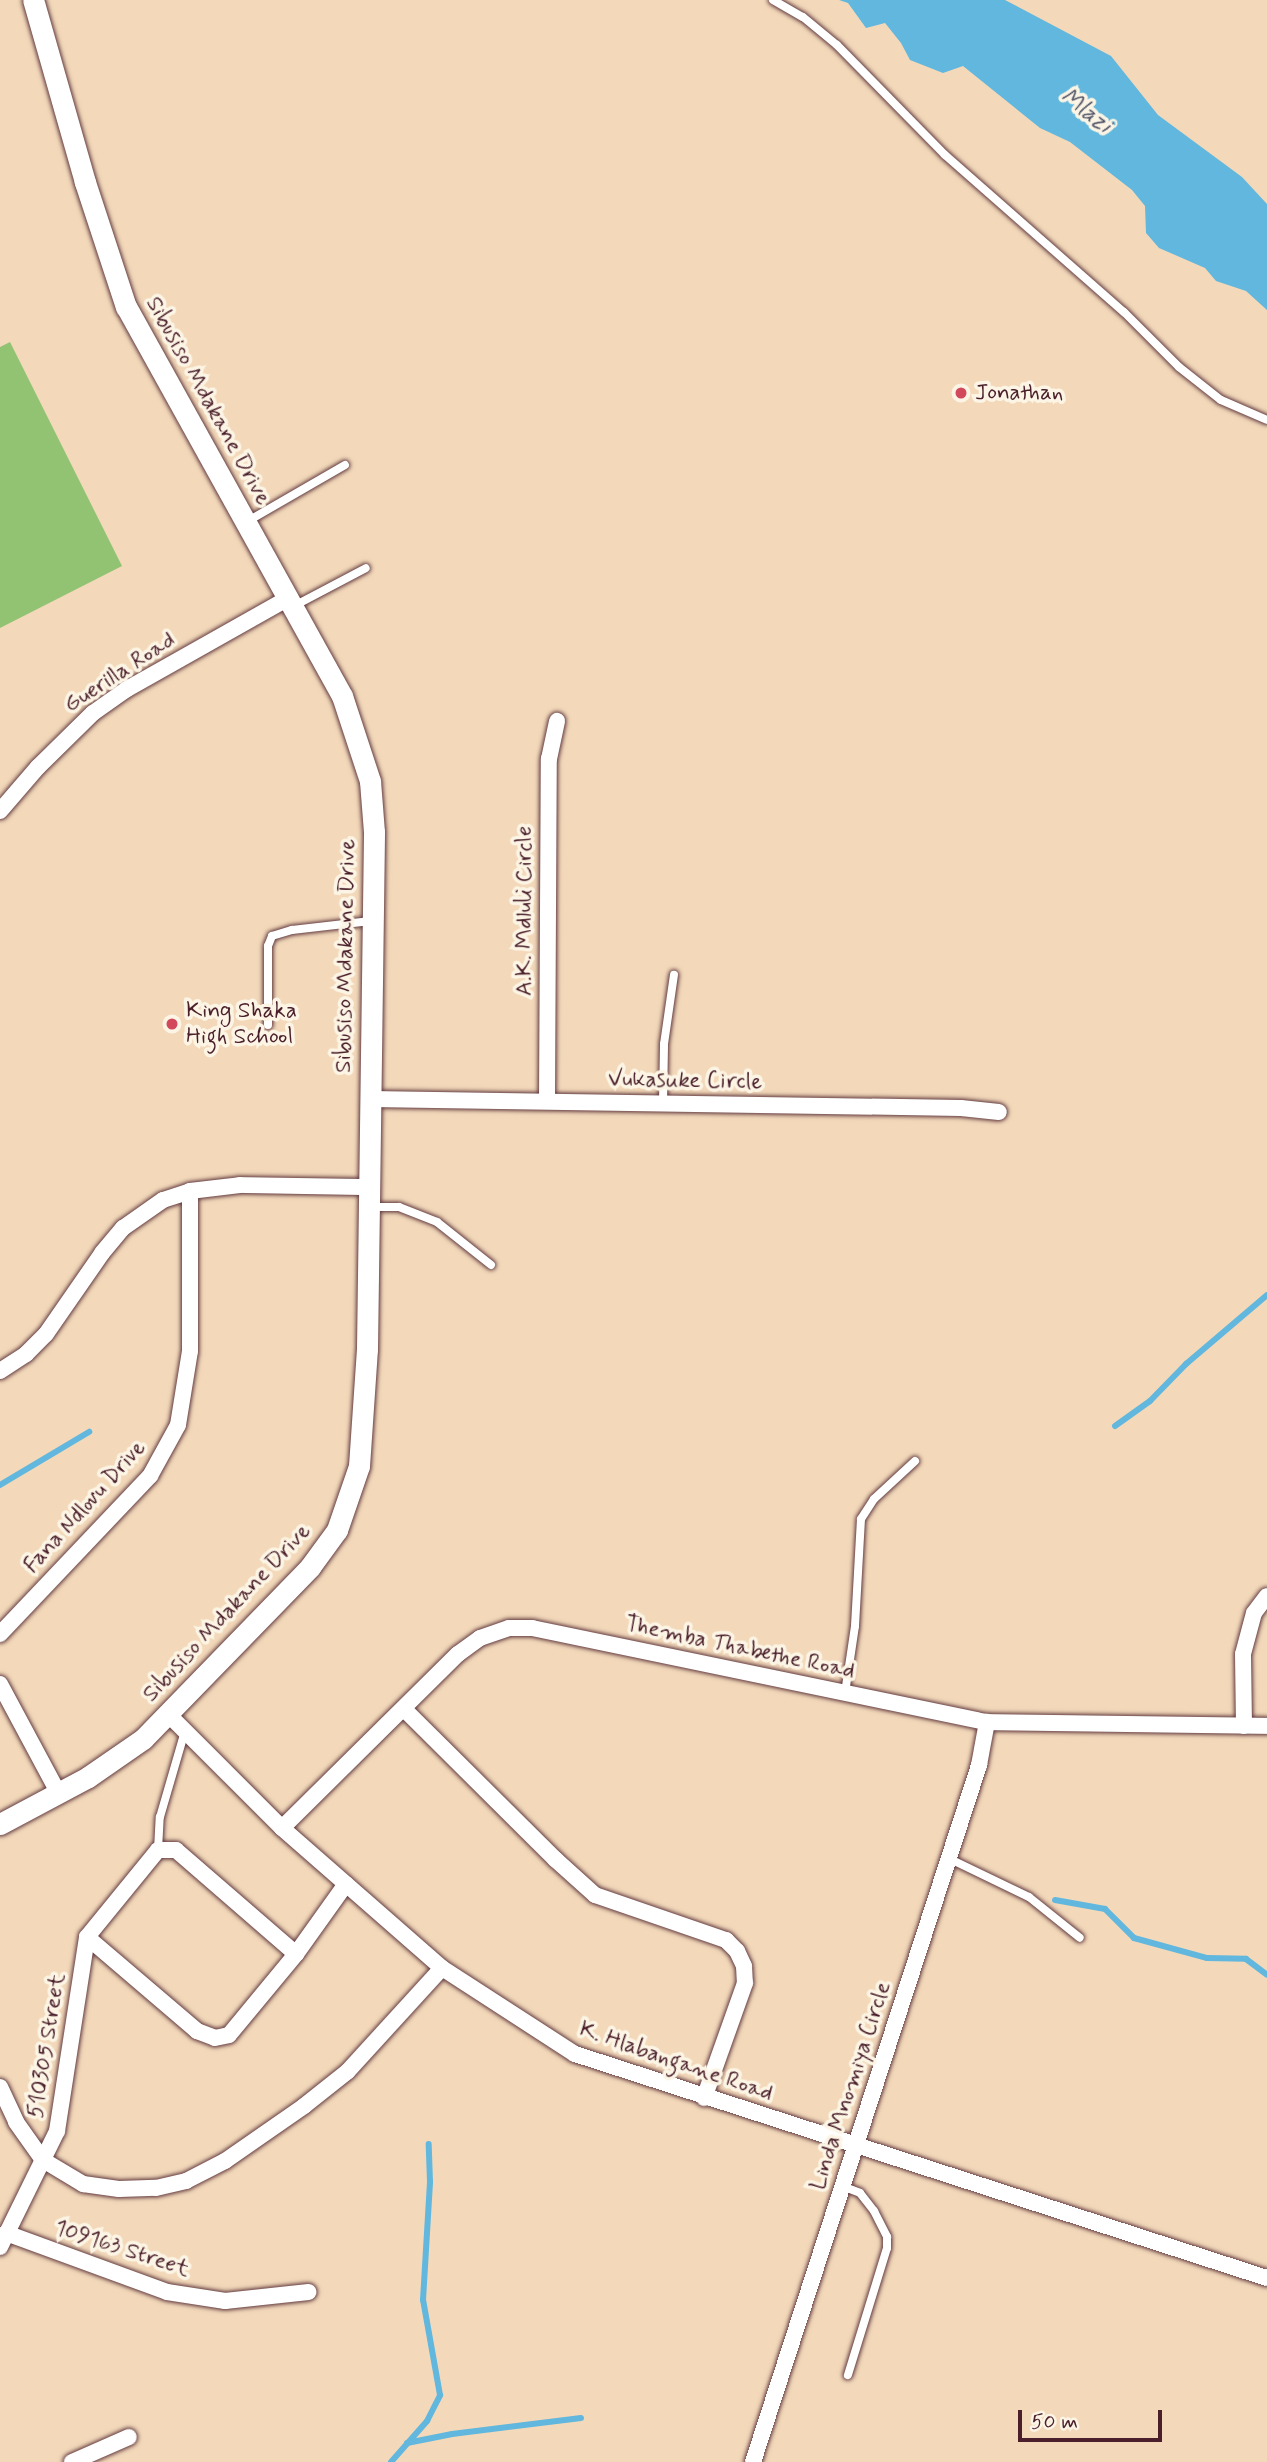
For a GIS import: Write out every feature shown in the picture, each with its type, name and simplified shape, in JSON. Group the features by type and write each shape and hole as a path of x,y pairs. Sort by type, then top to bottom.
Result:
{"street":[{"name":"Sibusiso Mdakane Drive","path":"0,1824 59,1794 143,1739 310,1567 337,1530 359,1466 364,1427 369,1197 374,832 370,781 342,696 127,307 85,182 33,0"},
{"name":"Guerilla Road","path":"0,811 55,749 93,713 127,689 289,604"},
{"name":"A.K. Mdluli Circle","path":"547,1101 549,759 557,721"},
{"name":"Vukasuke Circle","path":"370,1098 961,1108 999,1112"},
{"path":"0,1371 26,1354 46,1335 102,1252 122,1228 163,1200 190,1191 240,1185 369,1197"},
{"name":"Fana Ndlovu Drive","path":"0,1634 150,1476 178,1425 190,1351 190,1191"},
{"path":"1244,1726 1242,1654 1254,1613 1267,1597"},
{"name":"Themba Thabethe Road","path":"282,1828 458,1654 480,1638 509,1628 532,1628 987,1722 1267,1726"},
{"path":"0,1684 59,1794"},
{"path":"404,1709 555,1859 595,1895 726,1940 737,1951 744,1966 745,1983 704,2098"},
{"name":"K. Hlabangane Road","path":"169,1715 282,1828 442,1968 575,2054 704,2098 1267,2278"},
{"name":"Linda Mnomiya Circle","path":"753,2462 979,1765 987,1722"},
{"path":"296,1954 176,1850 158,1850 87,1937 197,2031 215,2038 229,2035 296,1954 346,1884"},
{"name":"510305 Street","path":"3,2240 57,2132 87,1937"},
{"path":"0,2087 16,2122 43,2160 83,2184 107,2188 156,2188 186,2181 225,2161 304,2106 348,2071 442,1968"},
{"name":"109163 Street","path":"3,2240 167,2292 225,2301 309,2292"},
{"path":"72,2462 129,2437"}],"lane":[{"path":"773,0 803,17 837,45 945,155 1124,312 1179,367 1221,400 1267,420"},
{"path":"246,523 345,465"},
{"path":"289,604 366,568"},
{"path":"268,1025 268,946 272,936 292,930 373,920"},
{"path":"663,1103 664,1044 674,975"},
{"path":"369,1197 437,1222 492,1265"},
{"path":"845,1693 854,1639 861,1519 874,1499 915,1461"},
{"path":"158,1850 160,1817 185,1731"},
{"path":"948,1858 1029,1897 1080,1938"},
{"path":"842,2186 860,2193 874,2211 887,2237 877,2289 848,2375"}],"green space":[{"path":"10,342 122,566 0,628 0,347"}],"water":[{"name":"Mlazi","path":"839,0 1005,0 1111,56 1158,115 1242,177 1267,204 1267,310 1246,291 1216,281 1205,268 1159,248 1146,233 1145,206 1132,190 1070,142 1040,128 963,66 943,73 910,60 885,23 866,28 848,3"}],"waterway":[{"path":"1115,1426 1150,1401 1186,1364 1267,1295"},
{"path":"0,1485 89,1432"},
{"path":"1055,1900 1105,1909 1134,1938 1207,1958 1246,1959 1267,1975"},
{"path":"391,2462 427,2421 440,2395 423,2300 430,2182 429,2144"},
{"path":"407,2443 452,2434 581,2418"}],"place":[{"name":"Jonathan","path":"961,393"},
{"name":"King Shaka High School","path":"172,1024"}]}
